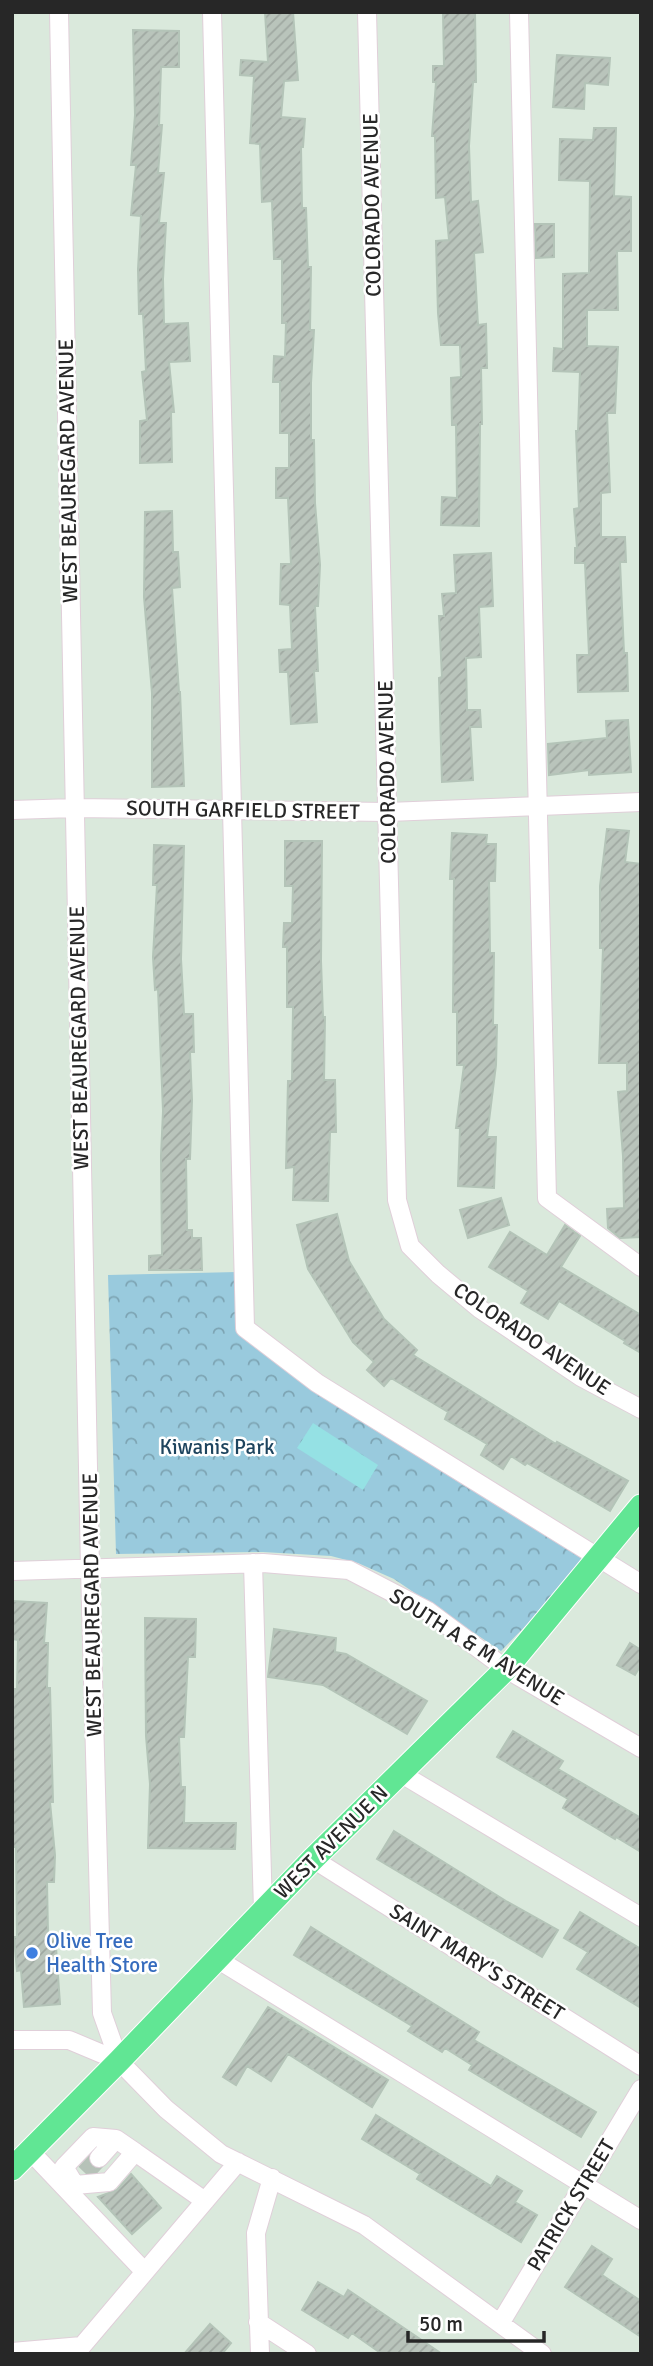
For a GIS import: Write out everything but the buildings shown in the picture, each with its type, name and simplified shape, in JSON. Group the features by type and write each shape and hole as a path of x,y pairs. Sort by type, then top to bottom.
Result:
{"main road":[{"name":"WEST AVENUE N","path":"12,2169 313,1859 506,1669 641,1506"}],"street":[{"name":"WEST BEAUREGARD AVENUE","path":"59,12 90,1568 102,2013 119,2061"},
{"path":"212,12 245,1328 317,1383 641,1584"},
{"name":"COLORADO AVENUE","path":"367,12 397,1200 410,1246 438,1274 480,1309 581,1377 641,1409"},
{"path":"519,12 547,1198 641,1267"},
{"name":"SOUTH GARFIELD STREET","path":"12,810 74,808 388,812 641,802"},
{"path":"253,1563 263,1910"},
{"name":"SOUTH A & M AVENUE","path":"12,1571 253,1563 349,1570 428,1611 506,1669 641,1748"},
{"path":"400,1773 641,1917"},
{"name":"SAINT MARY'S STREET","path":"313,1859 641,2066"},
{"path":"216,1959 641,2220"},
{"path":"12,2040 69,2040 119,2061 166,2109 221,2154 364,2225 542,2354"},
{"name":"PATRICK STREET","path":"501,2322 641,2089"},
{"path":"144,2270 64,2167 93,2137 116,2139 205,2201"},
{"path":"99,2158 116,2139"},
{"path":"30,2151 76,2183 109,2182 135,2152"},
{"path":"12,2352 82,2350 144,2270 238,2162"},
{"path":"260,2354 256,2233 271,2178"},
{"path":"258,2322 307,2354"}],"green space":[{"name":"Kiwanis Park","path":"237,1272 241,1334 592,1558 501,1651 394,1579 358,1563 331,1556 263,1552 116,1554 108,1275"}],"shaded area":[{"path":"313,1423 378,1465 363,1490 297,1448"}],"tunnel":[{"path":"85,2173 99,2158"}],"place":[{"name":"Olive Tree Health Store","path":"32,1953"}]}
